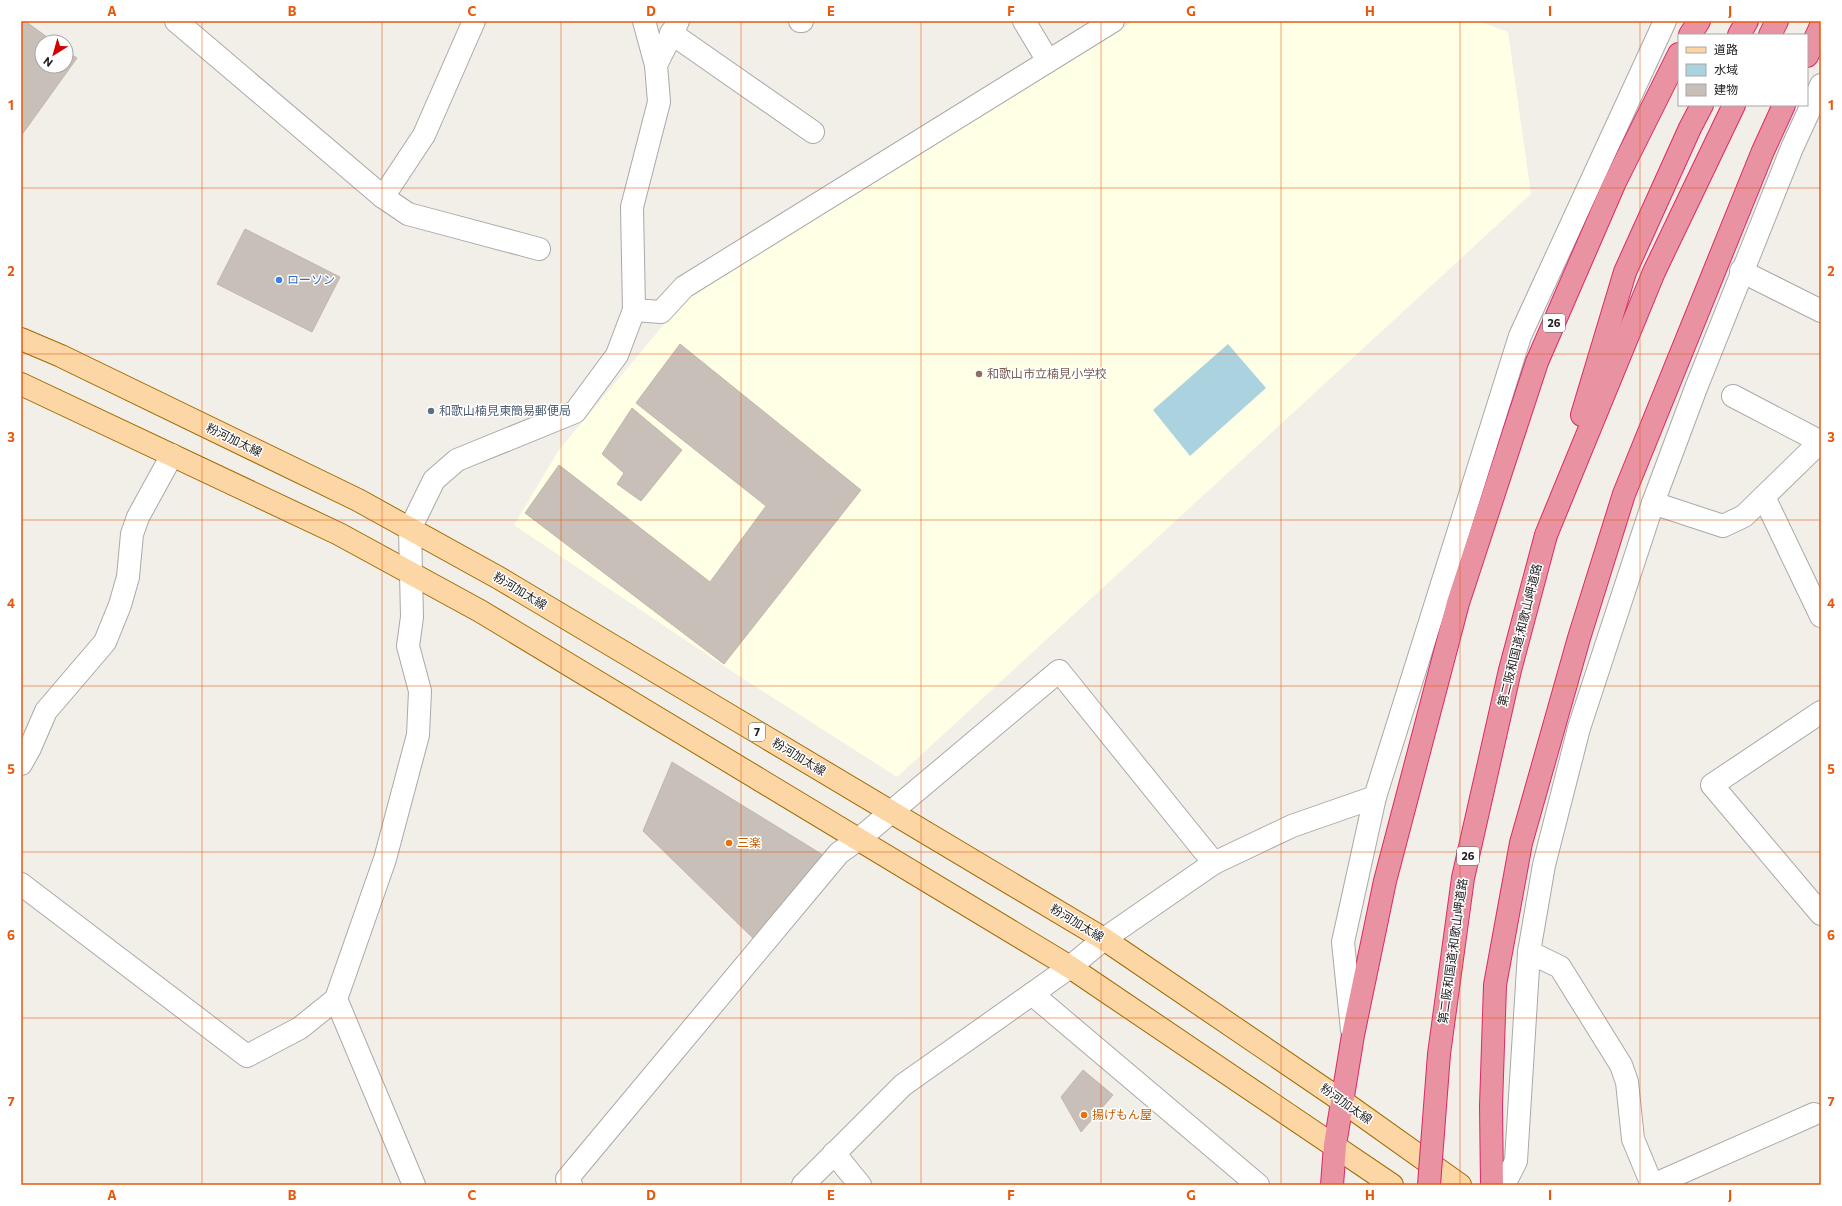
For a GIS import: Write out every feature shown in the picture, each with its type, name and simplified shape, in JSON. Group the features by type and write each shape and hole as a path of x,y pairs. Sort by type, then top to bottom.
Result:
{"highway":[{"path":"1691,34 1698,21"},
{"path":"1740,34 1747,21"},
{"path":"1770,34 1777,21"},
{"path":"1808,54 1821,26"},
{"name":"26","path":"1335,1145 1352,1035 1385,881 1458,603 1538,362 1615,182 1678,56"},
{"name":"26","path":"1546,535 1625,272 1690,128 1701,106"},
{"name":"26","path":"1546,535 1654,272 1734,106"},
{"path":"1492,1185 1495,985 1521,843 1579,638 1624,494 1762,151 1784,106"},
{"name":"第二阪和国道;和歌山岬道路","path":"1429,1185 1439,1054 1463,878 1510,670 1546,535"},
{"path":"1332,1185 1335,1145"}],"main road":[{"name":"粉河加太線","path":"21,339 61,356 351,496 499,578 1104,939 1342,1101 1460,1185"},
{"path":"21,384 339,534 480,611 1070,967 1392,1185"}],"street":[{"path":"176,21 383,197 408,214 539,249"},
{"path":"383,197 424,135 474,21"},
{"path":"21,884 247,1056 300,1028 336,999 385,859 418,735 420,692 408,646 412,617 410,529 434,480 457,460 575,412 617,355 634,310 632,207 659,102 656,65 644,21"},
{"path":"1024,21 1048,61"},
{"path":"634,310 661,312 684,287 1113,21"},
{"path":"1352,1035 1343,942 1375,797 1520,336 1666,21"},
{"path":"656,65 675,27 813,132"},
{"path":"1504,1185 1516,1160 1529,952 1544,866 1579,728 1653,502 1741,271 1792,148 1821,85"},
{"path":"1741,271 1821,311"},
{"path":"1653,502 1723,526 1744,516 1821,442 1733,396"},
{"path":"21,764 30,748 46,711 105,642 120,605 128,577 132,534 138,518 172,455"},
{"path":"1764,496 1821,616"},
{"path":"571,1185 566,1179 839,853 859,839 1059,671 1214,863"},
{"path":"1821,712 1712,785 1821,912"},
{"path":"803,1185 902,1085 1070,967 1104,939 1214,863 1292,826 1375,797"},
{"path":"1529,952 1560,967 1621,1065 1627,1082 1633,1139 1653,1185 1814,1114"},
{"path":"1032,994 1258,1185"},
{"path":"336,999 414,1185"},
{"path":"834,1153 860,1185"}],"shaded area":[{"name":"和歌山市立楠見小学校","path":"1134,21 1479,21 1508,32 1531,194 897,777 736,674 514,525 559,450 686,298"}],"water":[{"path":"1228,344 1266,388 1190,456 1153,410"}],"building":[{"path":"21,21 25,21 43,34 34,34 34,74 66,74 21,136"},
{"name":"ローソン","path":"245,229 340,277 312,332 217,284"},
{"path":"680,344 861,490 724,664 525,513 559,465 710,582 766,506 636,403"},
{"path":"632,408 682,450 641,501 617,484 624,473 602,454"},
{"name":"三楽","path":"672,762 823,855 758,943 643,831"},
{"name":"揚げもん屋","path":"1083,1070 1113,1095 1081,1132 1061,1097"}],"place":[{"name":"ローソン","path":"279,280"},
{"name":"和歌山市立楠見小学校","path":"979,374"},
{"name":"和歌山楠見東簡易郵便局","path":"431,411"},
{"name":"三楽","path":"729,843"},
{"name":"揚げもん屋","path":"1084,1115"}]}
